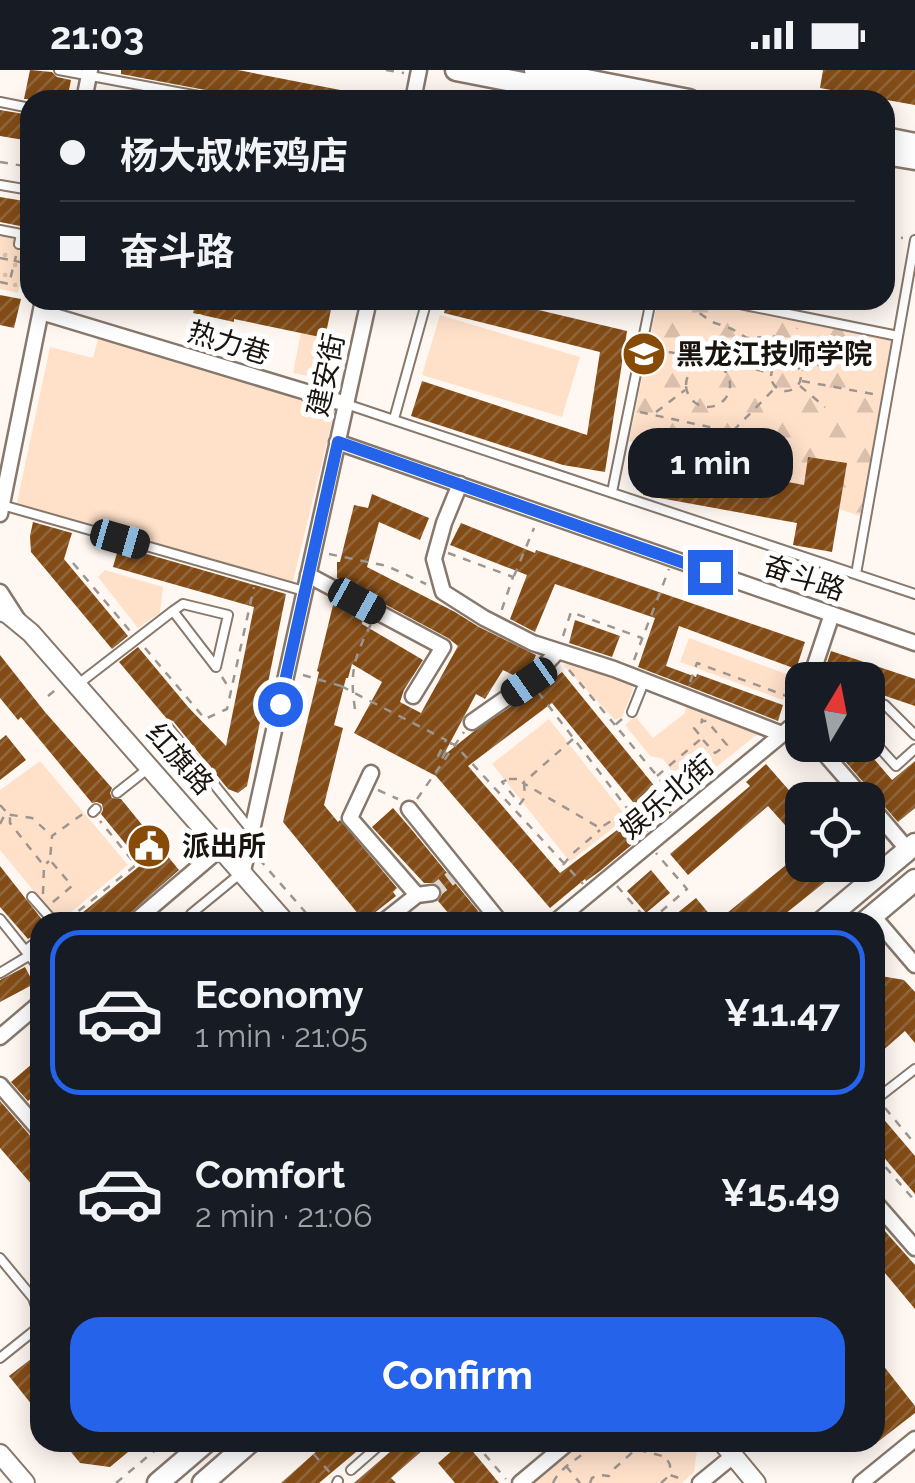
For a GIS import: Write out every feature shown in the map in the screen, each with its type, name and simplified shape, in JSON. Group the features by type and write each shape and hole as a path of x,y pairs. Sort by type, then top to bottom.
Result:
{"main road":[{"path":"456,70 559,90"},
{"path":"535,70 632,79 662,90"},
{"path":"834,912 911,847"},
{"path":"877,912 915,880"},
{"path":"158,1483 192,1452"},
{"path":"202,1483 238,1452"}],"street":[{"path":"1,510 41,310"},
{"name":"热力巷","path":"54,310 346,404"},
{"name":"建安街","path":"242,872 366,310"},
{"name":"奋斗路","path":"338,442 915,642"},
{"path":"460,484 434,559 443,592 496,625 560,657 628,675 782,734"},
{"path":"308,575 443,647 413,696"},
{"path":"0,592 26,629"},
{"name":"红旗路","path":"0,611 26,629 277,912"},
{"path":"816,662 832,614"},
{"path":"472,722 560,657"},
{"name":"娱乐北街","path":"566,912 785,732"},
{"path":"832,762 849,782"},
{"path":"368,779 350,818 424,894 397,912"},
{"path":"410,809 492,912"},
{"path":"885,821 911,847"},
{"path":"146,912 222,848"},
{"path":"885,935 915,965"},
{"path":"0,1036 30,1010"},
{"path":"1,1087 30,1118"},
{"path":"885,1214 915,1248"},
{"path":"860,1483 915,1440"},
{"path":"520,1483 557,1452"},
{"path":"693,1482 724,1452"},
{"path":"730,1452 756,1483"},
{"path":"0,1454 25,1483"}],"lane":[{"path":"59,70 171,90"},
{"path":"19,244 20,239"},
{"path":"856,574 915,240"},
{"path":"394,418 423,310"},
{"path":"612,492 649,310"},
{"path":"769,310 898,336"},
{"path":"346,404 915,594"},
{"path":"1,510 304,591"},
{"path":"77,685 183,604 228,615 216,667"},
{"path":"173,611 216,667"},
{"path":"632,712 644,682"},
{"path":"885,704 915,736"},
{"path":"167,726 252,830"},
{"path":"885,754 896,766 915,749"},
{"path":"117,792 150,767"},
{"path":"193,912 242,872"},
{"path":"32,897 43,910"},
{"path":"0,918 30,955"},
{"path":"0,973 30,950"},
{"path":"885,1093 915,1069"},
{"path":"0,1258 30,1294"},
{"path":"0,1358 30,1331"},
{"path":"351,1470 372,1452"}],"path":[{"path":"0,282 9,284 19,244"},
{"path":"0,258 20,262"},
{"path":"697,310 712,322 748,338 758,352 776,365"},
{"path":"790,361 799,316"},
{"path":"801,371 843,355 878,332"},
{"path":"748,338 781,336 794,344 813,342 843,355"},
{"path":"642,347 689,356 698,365"},
{"path":"776,387 772,374 776,365 790,361 801,371"},
{"path":"712,364 724,370 730,383 727,396 715,406 700,406 686,389 689,374 698,365 712,364"},
{"path":"724,370 739,366 772,374"},
{"path":"800,383 801,371"},
{"path":"800,383 825,406"},
{"path":"776,387 786,391 800,383 887,397"},
{"path":"629,409 732,432 776,387"},
{"path":"653,414 686,389"},
{"path":"496,625 541,512"},
{"path":"437,549 513,577"},
{"path":"313,551 387,566 443,592"},
{"path":"628,675 674,558"},
{"path":"73,563 205,718 228,709 256,577"},
{"path":"355,709 350,682 356,653 377,612"},
{"path":"642,638 571,612 560,657 687,813"},
{"path":"703,721 694,728 715,754 727,745 684,697 697,663 785,697"},
{"path":"216,667 231,692"},
{"path":"287,671 341,686 446,740 437,758 441,760 452,743 456,745 591,892"},
{"path":"533,678 538,692 638,824"},
{"path":"614,725 632,712"},
{"path":"368,779 410,809 461,736"},
{"path":"523,782 574,738"},
{"path":"657,776 702,738"},
{"path":"523,782 525,798 520,804 502,782 518,779 600,828 604,826"},
{"path":"502,797 509,791"},
{"path":"0,805 44,866 43,910"},
{"path":"52,836 94,809 136,865 77,912"},
{"path":"563,865 604,826 628,810"},
{"path":"0,824 5,814 32,818 52,836"},
{"path":"44,866 50,860 52,836"},
{"path":"649,844 687,890 664,912"},
{"path":"248,846 305,912"},
{"path":"43,910 72,886 50,860"},
{"path":"609,877 640,912"},
{"path":"885,1110 915,1144"},
{"path":"885,1166 915,1201"},
{"path":"116,1483 154,1452"},
{"path":"312,1452 329,1471"},
{"path":"483,1452 509,1483"},
{"path":"553,1483 558,1472 588,1452"},
{"path":"590,1483 599,1475 610,1476 633,1452"},
{"path":"647,1452 666,1457 670,1465 670,1475 661,1483"},
{"path":"566,1466 580,1483"},
{"path":"670,1475 693,1482"}],"green space":[{"path":"0,235 20,239 20,283 18,293 0,289"},
{"path":"656,310 746,310 892,340 860,516 629,441"},
{"path":"440,315 580,357 562,417 422,375"},
{"path":"301,332 337,340 329,380 293,373"},
{"path":"99,335 336,405 292,585 16,507 50,347 93,358"},
{"path":"105,570 163,587 160,613 138,628 98,577"},
{"path":"689,638 785,673 785,695 783,700 680,662"},
{"path":"577,661 631,683 633,690 622,717 615,720 563,665"},
{"path":"686,705 759,733 683,794 663,759 650,756 625,725 635,716 653,738 685,713"},
{"path":"549,719 627,817 570,862 492,764"},
{"path":"40,761 128,865 71,912 51,912 0,850 0,790"},
{"path":"571,1452 697,1452 694,1472 682,1483 535,1483"}],"building":[{"path":"30,70 52,72 71,80 69,90 26,90"},
{"path":"121,70 238,70 340,90 205,90 121,74"},
{"path":"823,70 915,70 915,105 895,101 895,90 820,88"},
{"path":"0,110 20,113 20,139 0,136"},
{"path":"0,197 20,200 20,226 0,222"},
{"path":"0,295 20,299 14,328 0,325"},
{"path":"194,310 331,310 325,338 193,313"},
{"path":"538,310 627,331 605,472 563,465 411,416 422,381 587,435 600,352 444,313"},
{"path":"650,457 804,485 808,457 847,463 832,552 793,545 797,523 643,495"},
{"path":"372,494 429,518 420,540 379,522 367,567 536,655 517,677 503,670 485,699 476,694 443,756 562,672 674,810 550,908 436,776 354,733 382,682 352,664 334,725 343,728 324,805 397,888 393,892 396,896 376,912 357,912 283,822 333,605 363,616 362,624 423,660 400,702 421,713 458,646 347,584 350,580 337,578 337,562 354,505 368,508","holes":["552,703 641,812 560,873 468,766"]},
{"path":"33,522 72,533 64,559 128,636 112,649 31,552"},
{"path":"461,523 535,553 536,550 805,642 798,662 785,665 679,626 666,666 783,705 778,721 638,667 655,618 555,584 535,632 510,619 527,575 450,545"},
{"path":"119,546 286,594 247,786 238,793 228,789 119,662 138,647 226,746 254,607 113,567"},
{"path":"575,620 620,636 612,657 569,643"},
{"path":"831,651 864,662 827,662"},
{"path":"0,655 112,788 112,798 121,799 179,870 131,912 83,912 142,864 101,814 102,804 92,803 21,717 18,720 0,698"},
{"path":"885,669 915,679 915,706 885,696"},
{"path":"6,735 26,760 0,780 0,740"},
{"path":"915,761 915,808 898,822 885,807 885,782 863,782 846,762 877,762 892,780"},
{"path":"766,764 785,786 785,825 768,806 688,875 670,854 750,786 746,782"},
{"path":"393,808 479,912 447,912 438,901 443,893 440,886 424,883 372,827"},
{"path":"0,866 36,912 30,912 30,938 28,939 0,907"},
{"path":"785,866 785,882 825,882 788,912 728,912"},
{"path":"651,870 670,893 645,912 627,891"},
{"path":"696,898 708,912 679,912"},
{"path":"25,967 30,986 0,1002 0,980"},
{"path":"885,977 904,980 915,992 915,1043 905,1031 885,1048"},
{"path":"30,1066 30,1099 28,1101 11,1082"},
{"path":"0,1101 30,1136 30,1182 0,1148"},
{"path":"885,1121 915,1156 915,1194 885,1159"},
{"path":"885,1231 915,1265 915,1309 885,1273"},
{"path":"30,1360 30,1402 9,1376"},
{"path":"885,1368 915,1406 915,1413 885,1436"},
{"path":"71,1452 128,1452 110,1467 80,1463"},
{"path":"316,1452 356,1452 319,1483 281,1483"},
{"path":"390,1452 421,1452 391,1478 396,1483 354,1483"},
{"path":"451,1452 473,1452 499,1483 455,1483 438,1463"}],"tunnel":[{"path":"432,893 459,872"}],"place":[{"name":"黑龙江技师学院","path":"644,354"},
{"name":"派出所","path":"149,846"}],"route":[{"path":"280,704 338,442 710,572"}]}
